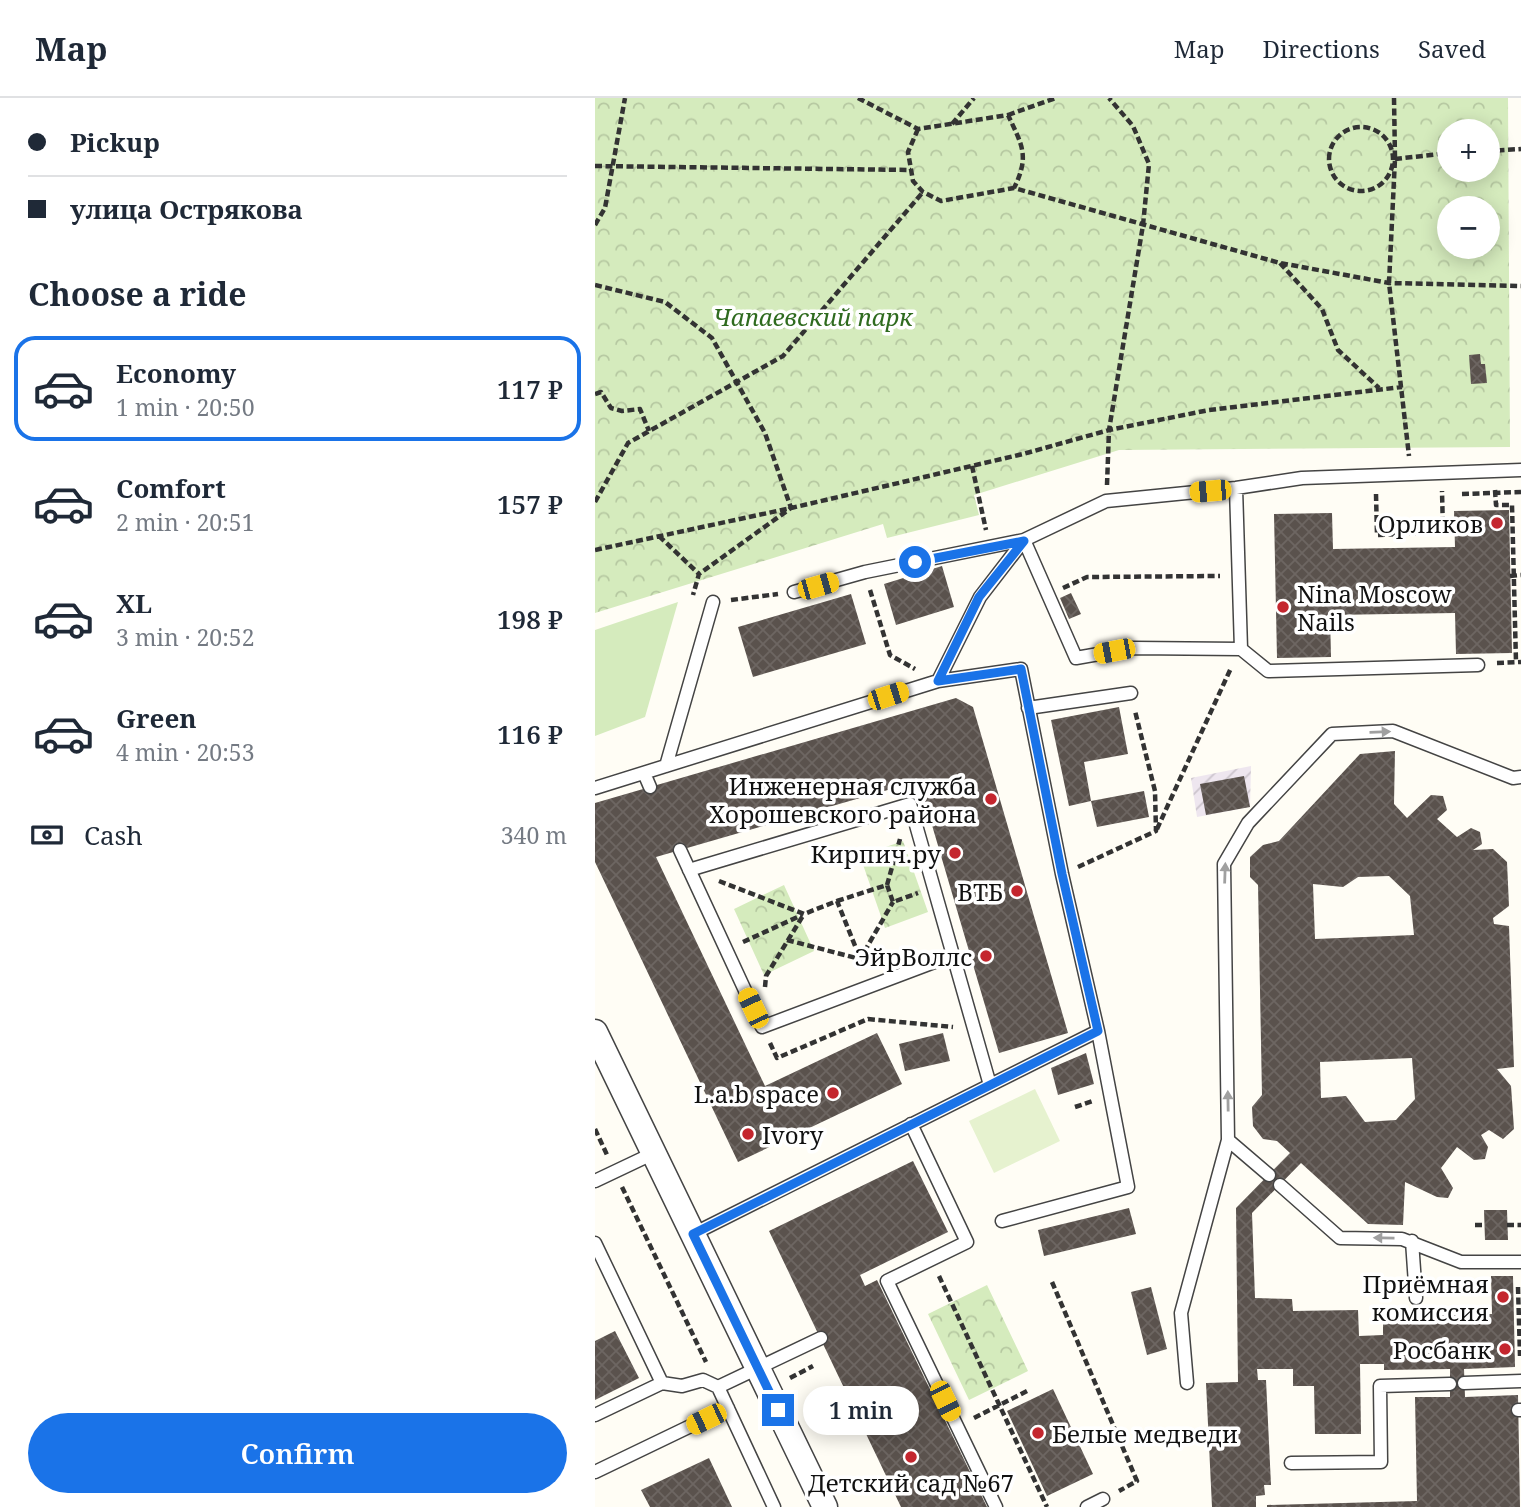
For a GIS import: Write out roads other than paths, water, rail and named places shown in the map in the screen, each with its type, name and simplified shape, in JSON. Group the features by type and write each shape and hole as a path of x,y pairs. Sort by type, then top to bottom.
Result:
{"street":[{"path":"595,1032 601,1060 654,1153 825,1507"}],"lane":[{"path":"794,592 865,572 1024,541 1106,501 1236,488 1302,478 1521,470"},
{"path":"1236,488 1241,649"},
{"path":"1024,541 1076,658 1133,648 1241,649 1268,671 1478,665"},
{"path":"938,681 979,597 1024,541"},
{"path":"666,766 713,602"},
{"path":"595,788 938,681 1021,669 1062,874 1098,1031 1128,1188 1002,1221"},
{"path":"1028,708 1131,693"},
{"path":"1187,1383 1181,1313 1228,1140 1224,864 1248,823 1332,734 1394,731 1513,778 1521,777"},
{"path":"644,773 650,787"},
{"path":"689,870 910,804 990,1085"},
{"path":"680,850 762,1027 953,955"},
{"path":"693,1234 1098,1031"},
{"path":"911,1124 967,1242 887,1281 893,1304 996,1507"},
{"path":"1228,1140 1269,1175"},
{"path":"595,1181 654,1153"},
{"path":"1280,1185 1340,1238 1402,1238 1461,1262 1521,1262"},
{"path":"1412,1241 1416,1298"},
{"path":"595,1243 662,1382"},
{"path":"718,1387 821,1338"},
{"path":"595,1415 662,1382 682,1386 703,1380 718,1387 773,1507"},
{"path":"1464,1383 1521,1381"},
{"path":"1291,1463 1381,1461 1380,1386 1450,1384"},
{"path":"595,1472 728,1408"},
{"path":"1087,1507 1103,1499"}],"place":[{"name":"Орликов","path":"1497,523"},
{"name":"Nina Moscow Nails","path":"1283,607"},
{"name":"Инженерная служба Хорошевского района","path":"991,799"},
{"name":"Кирпич.ру","path":"955,853"},
{"name":"ВТБ","path":"1017,891"},
{"name":"ЭйрВоллс","path":"986,956"},
{"name":"L.a.b space","path":"833,1093"},
{"name":"Ivory","path":"748,1134"},
{"name":"Приёмная комиссия","path":"1503,1297"},
{"name":"Росбанк","path":"1505,1349"},
{"name":"Белые медведи","path":"1038,1433"},
{"name":"Детский сад №67","path":"911,1457"}],"park label":[{"name":"Чапаевский парк","path":"813,316"}]}
